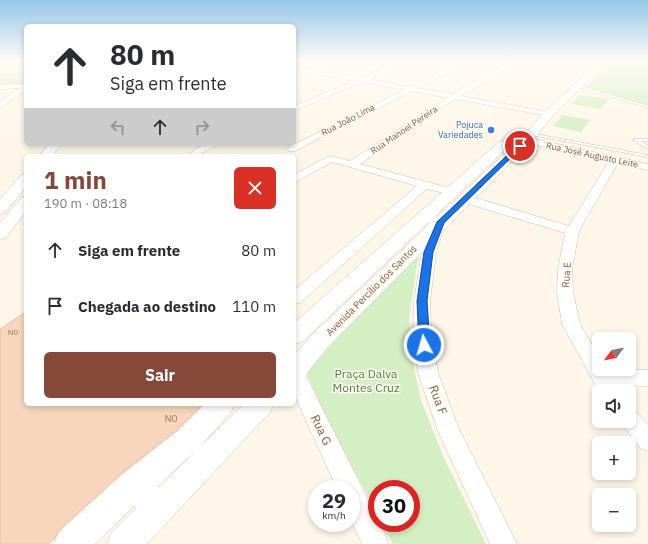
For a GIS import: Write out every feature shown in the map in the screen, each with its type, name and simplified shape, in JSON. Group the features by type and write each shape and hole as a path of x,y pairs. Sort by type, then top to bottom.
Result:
{"street":[{"path":"296,108 350,85"},
{"path":"391,85 543,113"},
{"name":"Rua João Lima","path":"292,148 416,85"},
{"name":"Rua Manoel Pereira","path":"352,164 453,97 473,85"},
{"name":"Avenida Percílio dos Santos","path":"574,90 577,85"},
{"name":"Avenida Percílio dos Santos","path":"296,365 433,220 523,137 543,113 579,85"},
{"path":"0,87 24,86"},
{"path":"0,106 24,88"},
{"name":"Rua José Augusto Leite","path":"523,137 648,167"},
{"path":"47,154 53,146"},
{"path":"197,150 208,146"},
{"name":"Rua Manoel Pereira","path":"296,179 331,159 426,184 459,196 572,231"},
{"name":"Rua E","path":"605,384 571,324 565,292 565,270 572,231 615,160"},
{"path":"0,208 24,180"},
{"path":"296,297 426,184"},
{"path":"0,234 24,204"},
{"name":"Avenida Percílio dos Santos","path":"297,329 376,259 433,220"},
{"name":"Rua F","path":"433,220 422,301 422,331 428,373 449,431 504,544"},
{"name":"Rua G","path":"296,368 345,480"},
{"path":"605,384 648,378"},
{"path":"71,544 134,485 189,439 220,406"},
{"path":"124,544 255,406"},
{"path":"636,426 648,441"},
{"path":"134,485 159,508"},
{"path":"360,511 376,544"}],"lane":[{"path":"574,90 648,108"},
{"path":"574,90 648,108"},
{"path":"523,137 648,156"},
{"path":"648,140 636,140 648,148"}],"green space":[{"path":"586,85 648,85 648,108 583,89"},
{"path":"580,95 609,99 601,109 572,104"},
{"path":"563,115 590,120 581,132 553,126"},
{"name":"Praça Dalva Montes Cruz","path":"419,253 409,318 414,368 421,400 444,458 486,544 393,544 386,532 420,532 420,480 368,480 368,497 326,418 308,377 307,370"}],"building":[{"path":"24,313 24,406 201,406 178,429 122,473 58,531 55,538 48,544 0,544 0,329"}],"place":[{"name":"Pojuca Variedades","path":"491,130"}],"route":[{"path":"424,345 422,331 422,301 429,252 440,222 466,199 520,146"}]}
